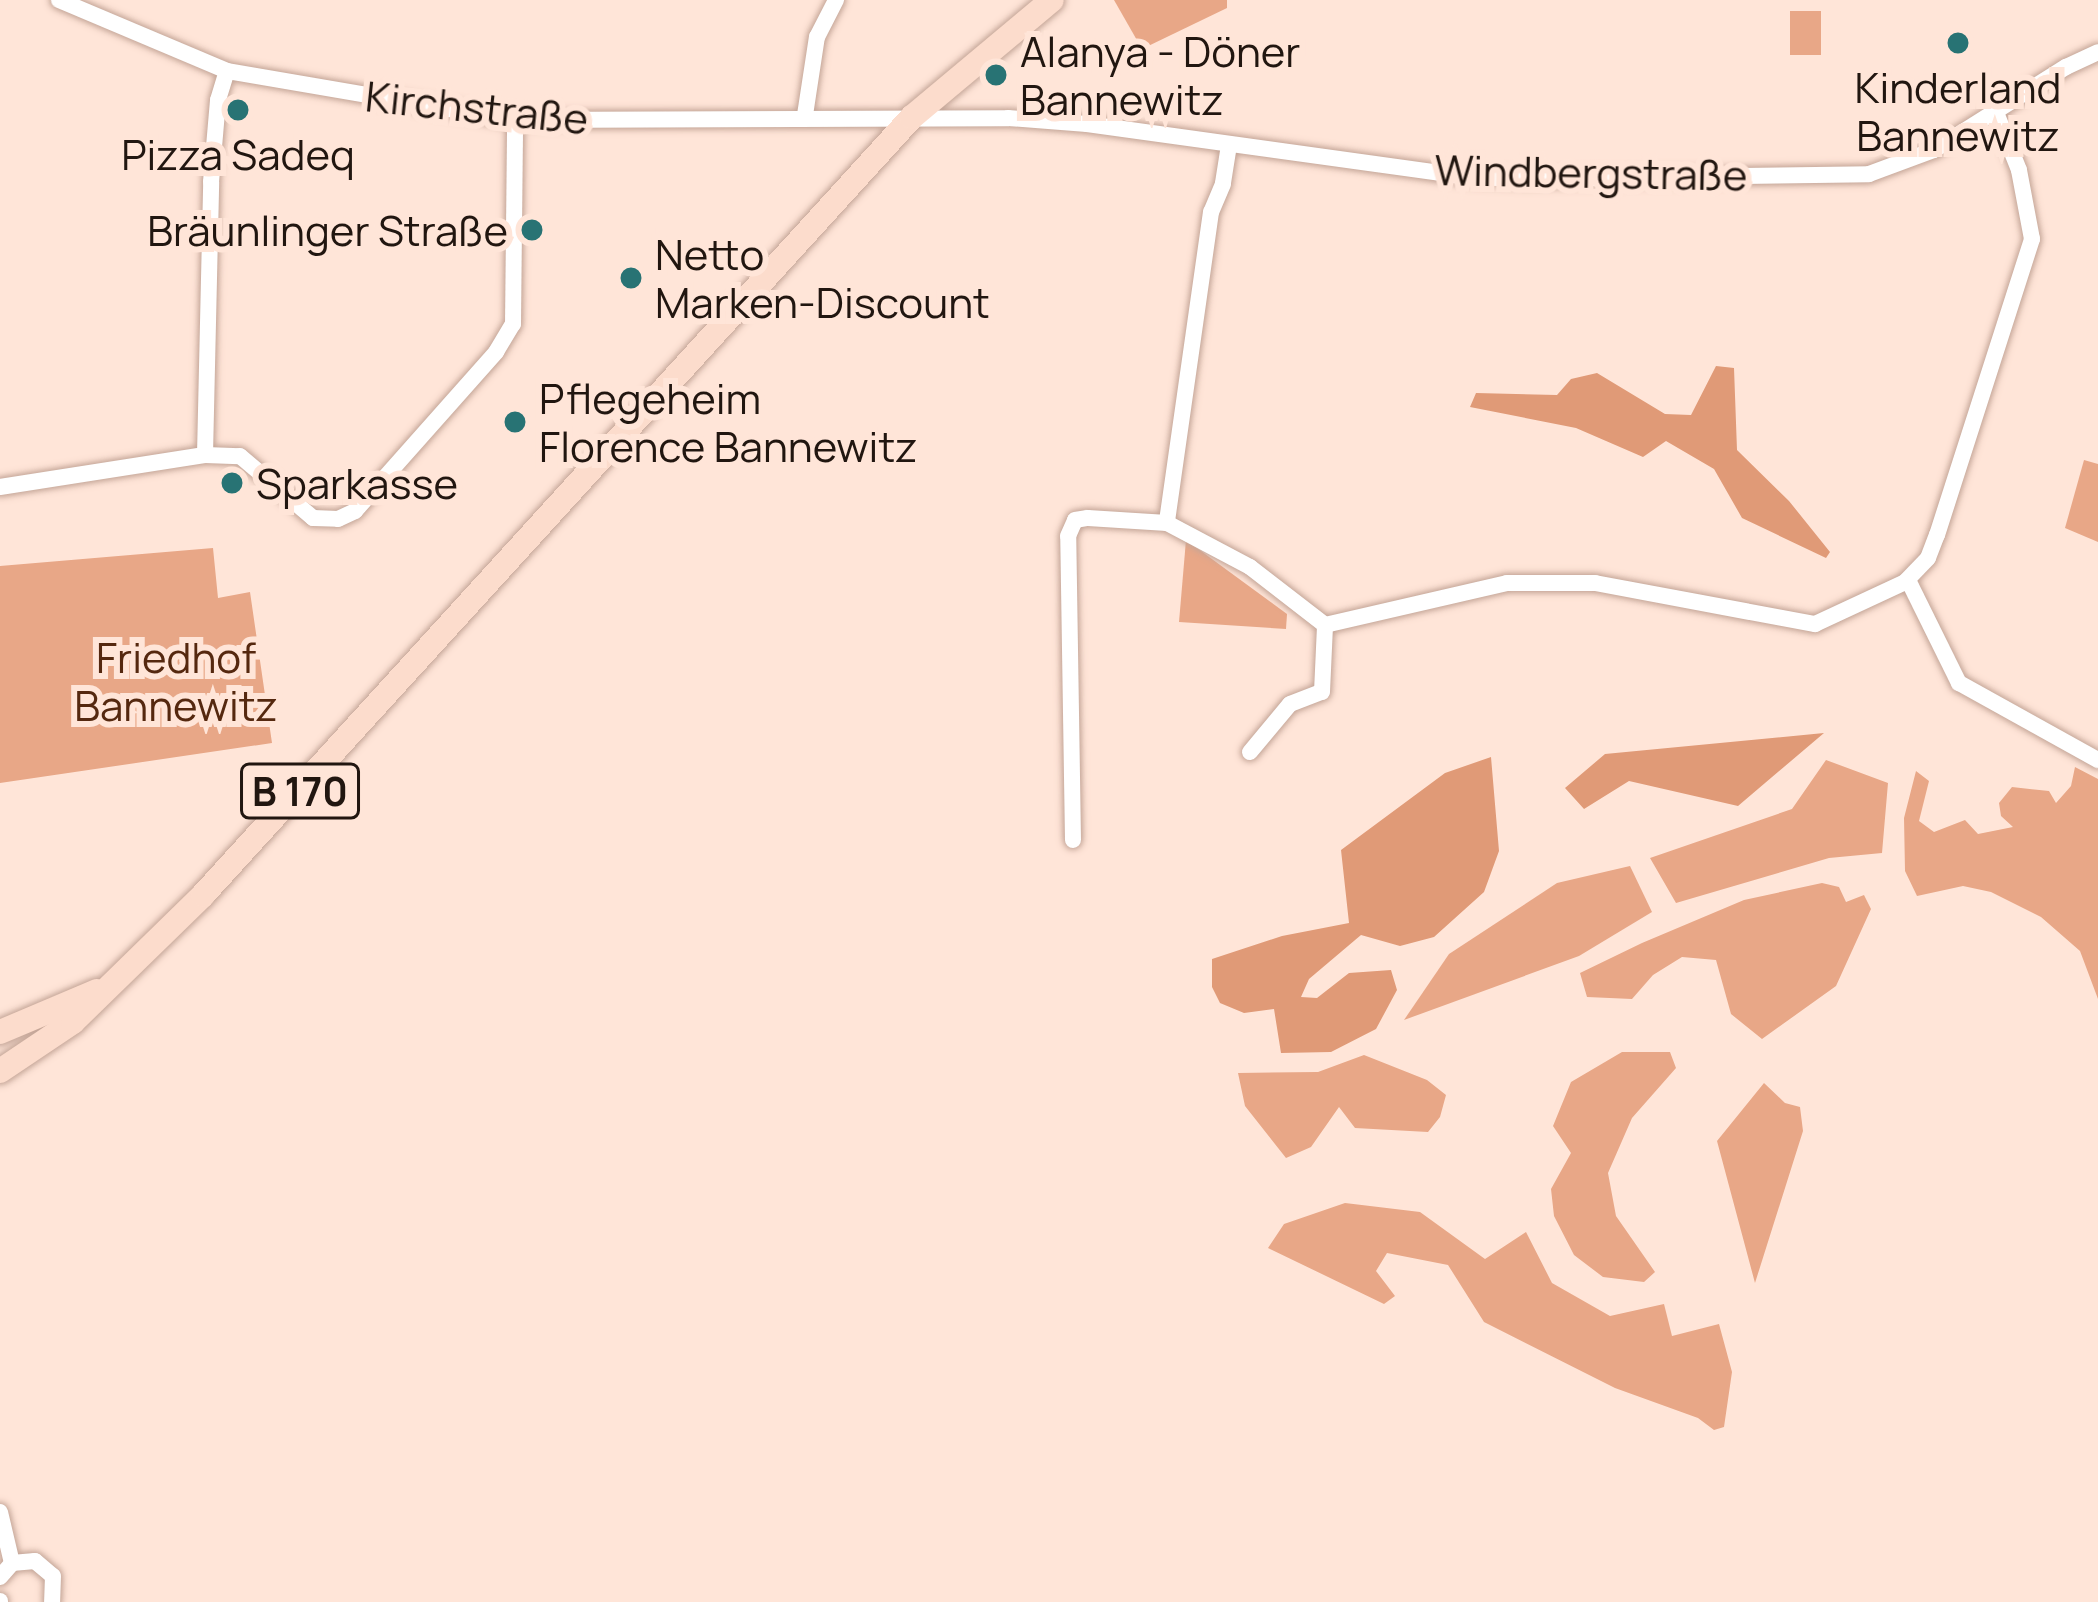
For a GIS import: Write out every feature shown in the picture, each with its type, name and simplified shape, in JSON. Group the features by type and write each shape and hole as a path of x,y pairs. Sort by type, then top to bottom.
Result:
{"main road":[{"name":"B 170","path":"0,1071 73,1022 158,940 300,792 912,117 1052,0"},
{"name":"B 170","path":"0,1032 101,990"}],"street":[{"name":"Kirchstraße","path":"59,0 226,71 514,120 912,117"},
{"path":"805,115 817,38 836,0"},
{"name":"Windbergstraße","path":"912,117 1087,124 1470,177 1869,174 1934,150 2098,52"},
{"path":"205,454 211,182 226,71"},
{"path":"1324,625 1507,583 1614,586 1816,624 1908,580 1928,558 2032,239 2019,170 1995,110"},
{"path":"0,487 205,454 240,456 314,518 338,519 355,512 496,352 513,324 514,120"},
{"path":"1167,523 1211,212 1223,184 1229,145"},
{"path":"1073,839 1068,536 1075,520 1167,523 1250,567 1324,625"},
{"path":"1908,580 1959,683 2098,760"},
{"path":"1250,752 1290,704 1322,692 1324,625"},
{"path":"0,1512 6,1570 23,1560 46,1567 56,1587 52,1602"}],"green space":[{"path":"1114,0 1227,0 1227,8 1142,49"},
{"path":"1790,11 1821,11 1821,55 1790,55"},
{"path":"2084,460 2098,464 2098,542 2065,528"},
{"path":"1186,540 1287,614 1286,629 1179,622"},
{"name":"Friedhof Bannewitz","path":"213,548 218,598 250,592 272,743 0,783 0,566"},
{"path":"1826,760 1888,783 1882,853 1829,858 1676,903 1650,858 1792,809"},
{"path":"2075,767 2098,779 2098,999 2080,951 2041,917 1991,892 1963,886 1917,896 1905,871 1904,818 1916,771 1929,781 1919,821 1934,832 1965,820 1978,834 2013,827 2001,816 1999,803 2012,787 2049,791 2056,803 2071,786"},
{"path":"1630,866 1652,912 1579,956 1404,1020 1449,954 1557,883"},
{"path":"1822,883 1839,887 1846,902 1864,895 1871,909 1836,986 1762,1039 1731,1014 1716,960 1682,957 1653,975 1632,999 1587,997 1580,973 1744,900"},
{"path":"1622,1052 1670,1052 1676,1068 1632,1118 1608,1173 1616,1216 1655,1272 1644,1282 1603,1277 1574,1255 1554,1216 1551,1189 1571,1153 1553,1126 1571,1082"},
{"path":"1364,1055 1427,1080 1446,1095 1440,1117 1428,1132 1355,1128 1339,1107 1311,1147 1286,1158 1245,1106 1238,1073 1318,1072"},
{"path":"1764,1083 1785,1103 1800,1107 1803,1131 1755,1283 1717,1141"},
{"path":"1345,1203 1420,1212 1485,1259 1526,1232 1552,1283 1610,1316 1664,1304 1672,1336 1719,1324 1732,1372 1724,1427 1714,1430 1698,1418 1615,1388 1484,1322 1448,1265 1387,1253 1376,1271 1395,1296 1384,1304 1268,1248 1284,1224"}],"shaded area":[{"path":"1716,366 1734,368 1737,450 1789,501 1830,552 1826,558 1742,518 1714,469 1666,441 1643,457 1576,428 1470,407 1476,393 1557,395 1571,379 1597,373 1665,414 1691,415"},
{"path":"1824,733 1738,806 1629,781 1584,809 1565,788 1605,754"},
{"path":"1491,757 1499,851 1484,892 1434,937 1400,946 1361,935 1309,979 1301,997 1317,998 1349,973 1391,970 1397,990 1376,1029 1331,1052 1281,1053 1274,1009 1244,1013 1220,1003 1212,987 1212,959 1282,936 1349,923 1341,850 1445,773"}],"place":[{"name":"Kinderland Bannewitz","path":"1958,43"},
{"name":"Alanya - Döner Bannewitz","path":"996,75"},
{"name":"Pizza Sadeq","path":"238,110"},
{"name":"Bräunlinger Straße","path":"532,230"},
{"name":"Netto Marken-Discount","path":"631,278"},
{"name":"Pflegeheim Florence Bannewitz","path":"515,422"},
{"name":"Sparkasse","path":"232,483"}]}
